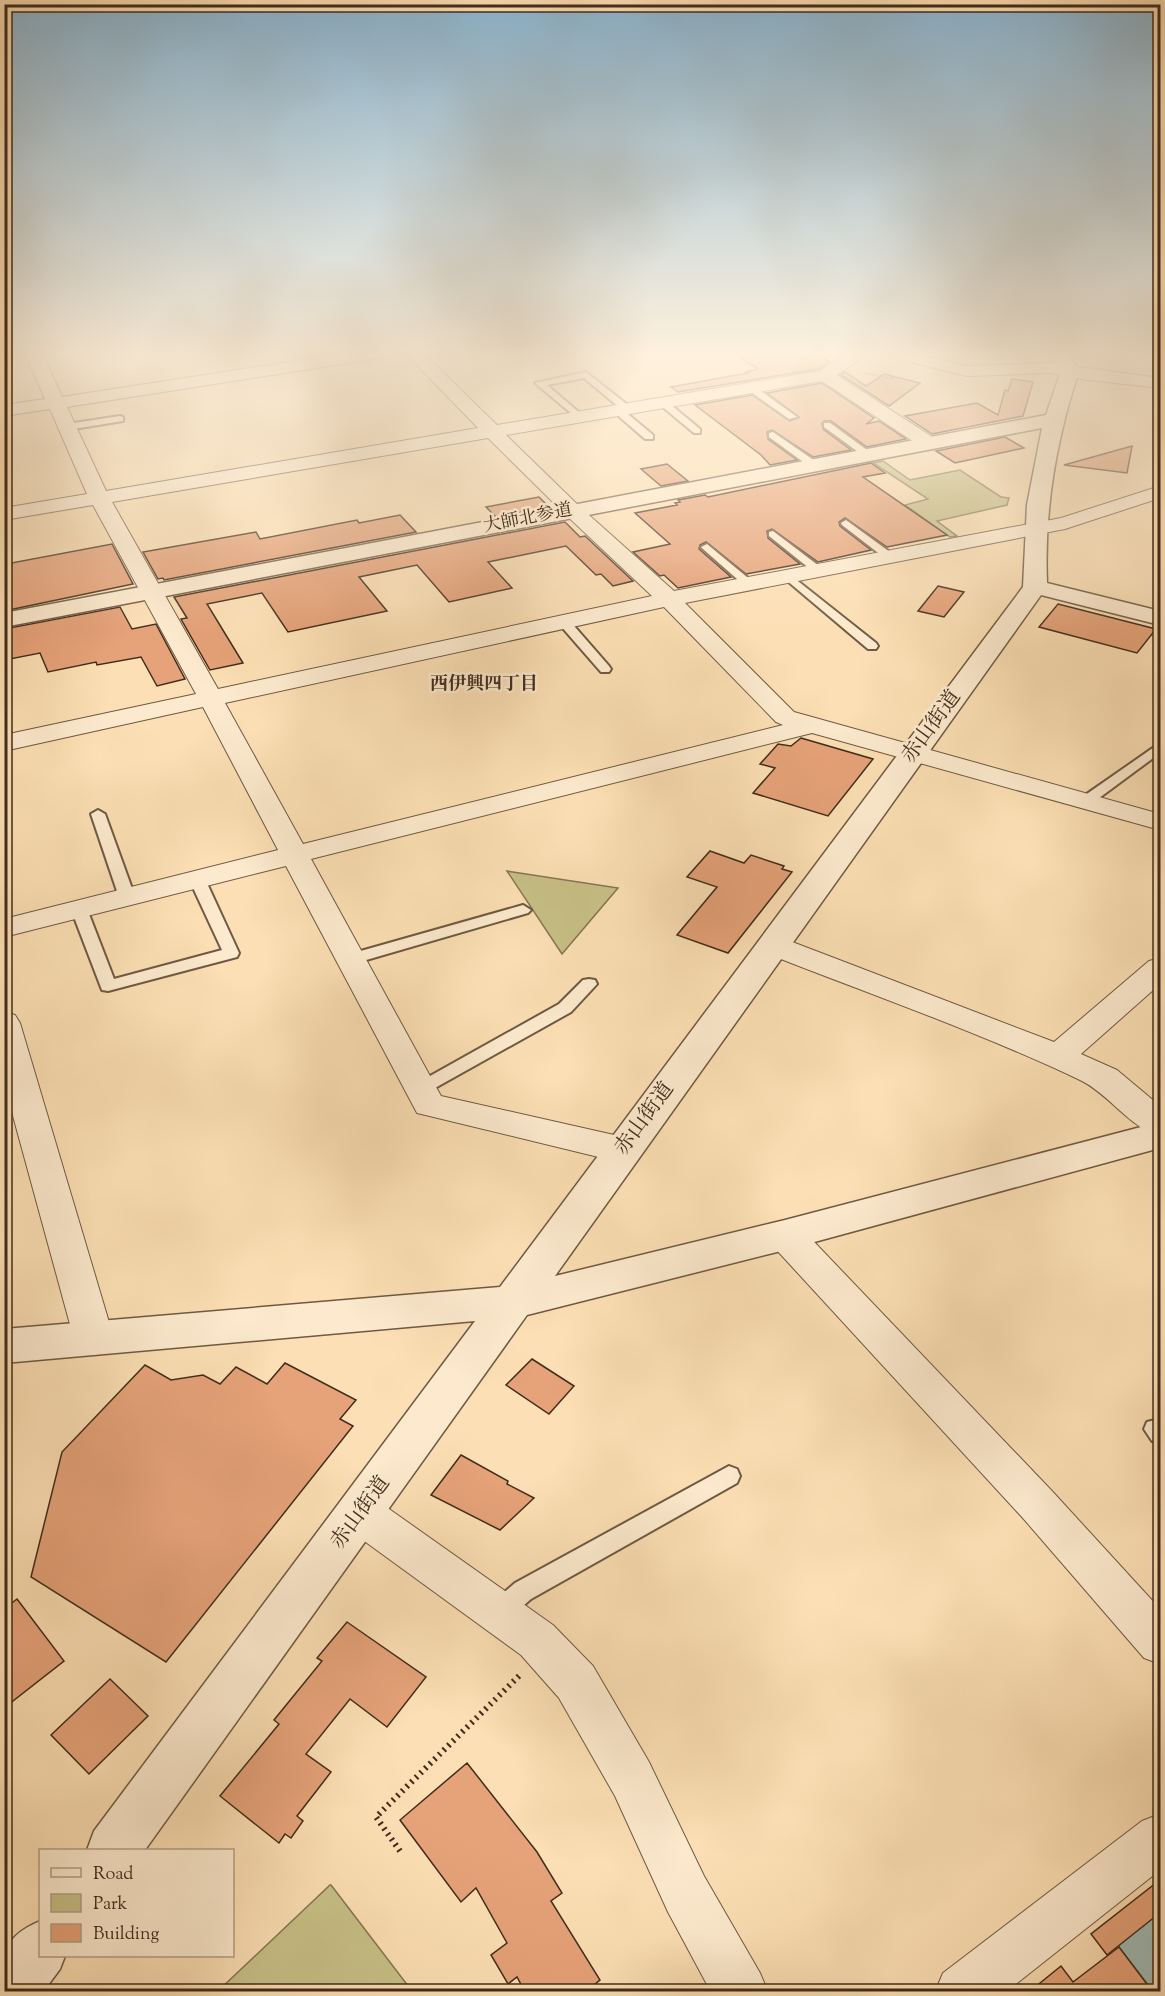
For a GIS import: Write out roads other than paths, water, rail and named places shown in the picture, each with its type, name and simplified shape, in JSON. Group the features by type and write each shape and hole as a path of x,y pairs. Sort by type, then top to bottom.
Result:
{"street":[{"path":"75,444 100,499 153,591 429,1106 623,1150"},
{"path":"4,514 415,444"},
{"path":"504,444 669,599 785,717 1161,822"},
{"name":"大師北参道","path":"4,620 929,444"},
{"path":"1048,444 1034,530 1035,587 1161,618"},
{"path":"4,743 669,599 1034,530 1065,523 1161,492"},
{"name":"赤山街道","path":"114,1849 1035,587"},
{"path":"4,928 812,724"},
{"path":"774,945 1058,1056 1105,1078 1161,1124"},
{"path":"1058,1056 1161,968"},
{"path":"4,1023 94,1339"},
{"path":"4,1346 514,1302 785,1235 1161,1136"},
{"path":"785,1235 1037,1504 1161,1642"},
{"path":"360,1513 500,1611 547,1648 576,1682 632,1779 686,1894 741,1992"},
{"path":"962,1992 1161,1839"},
{"path":"9,1992 39,1950"}],"lane":[{"path":"786,444 814,465"},
{"path":"853,444 868,455"},
{"path":"846,523 890,557"},
{"path":"773,534 819,571"},
{"path":"707,547 749,584"},
{"path":"789,577 872,646"},
{"path":"564,622 605,669"},
{"path":"1086,801 1161,747"},
{"path":"98,814 127,897"},
{"path":"79,909 108,986 231,953 197,879"},
{"path":"349,960 524,910"},
{"path":"420,1089 565,1008 590,984"},
{"path":"500,1611 523,1591 729,1476"}],"water":[{"path":"1160,1912 1160,1991 1153,1991 1118,1946"}],"district":[{"name":"西伊興四丁目","path":"484,685"}]}
